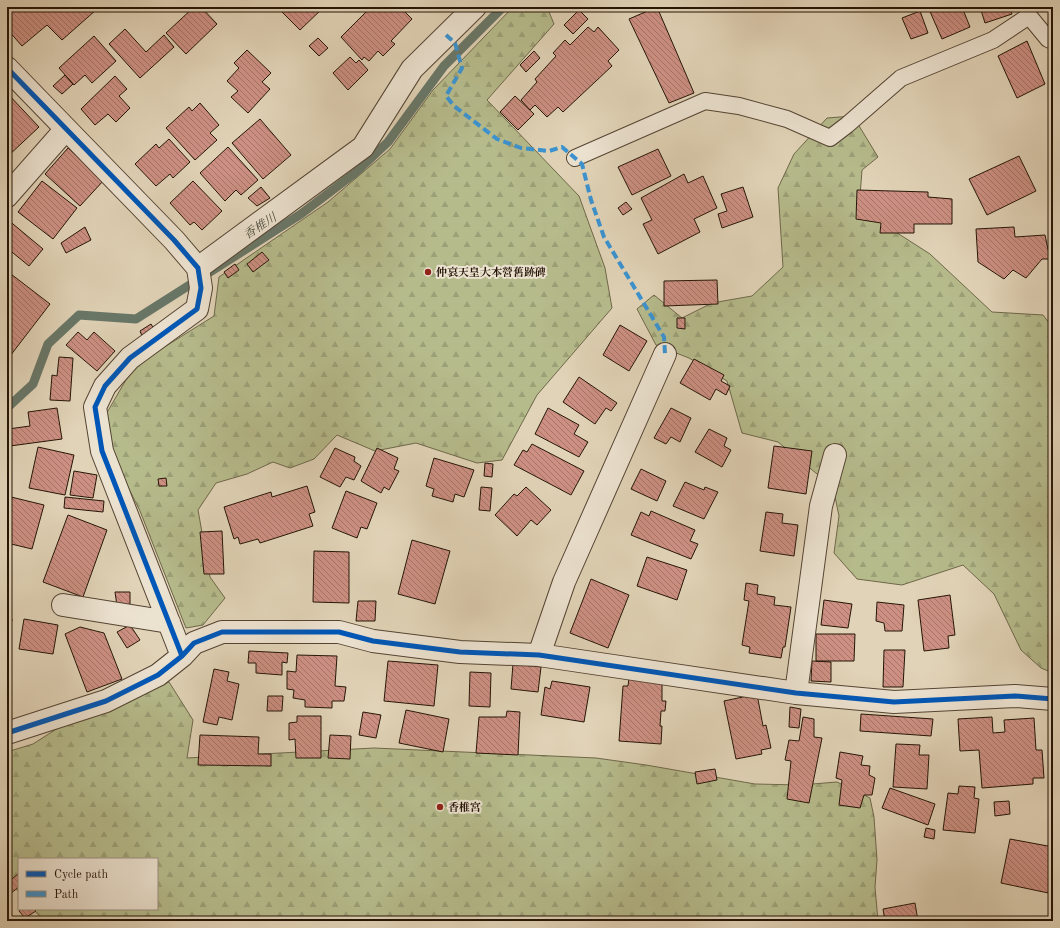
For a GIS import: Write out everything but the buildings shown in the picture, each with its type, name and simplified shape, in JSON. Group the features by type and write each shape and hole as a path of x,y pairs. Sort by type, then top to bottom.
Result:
{"street":[{"path":"198,268 363,147 412,68 475,7"},
{"path":"7,68 174,240 198,268 201,288 197,309 130,358 105,386 95,407 102,451 182,656"},
{"path":"7,196 66,129"},
{"path":"539,655 564,582 665,354"},
{"path":"796,693 821,506 835,455"},
{"path":"62,605 169,622"},
{"path":"7,733 106,701 158,675 182,656 194,643 222,632 339,632 373,641 460,652 539,655 796,693 894,702 1015,696 1053,699"}],"lane":[{"path":"575,158 705,101 739,106 787,119 830,138 901,78 993,40 1029,16 1048,39 1053,41"}],"green space":[{"path":"513,7 547,7 554,24 487,100 579,196 605,268 612,308 537,395 502,460 477,463 416,443 375,451 337,435 314,459 290,468 273,462 247,474 216,483 198,510 210,577 225,598 203,625 186,628 140,511 112,455 105,416 134,366 214,316 219,277 328,202 390,149 433,90"},
{"path":"853,116 878,157 862,170 860,196 891,229 930,254 992,312 1043,315 1053,328 1053,673 1041,668 1021,650 994,594 963,565 902,585 857,579 834,553 839,516 833,487 778,442 742,433 727,381 689,358 656,345 637,309 654,295 682,318 712,303 752,296 783,267 778,188 794,154 827,118"},
{"name":"香椎宮","path":"169,682 193,720 187,758 374,748 596,758 755,784 800,785 837,782 870,798 874,817 877,860 875,887 878,921 44,921 34,910 158,910 158,858 18,858 18,891 15,888 7,895 7,752 33,744 80,714"}],"waterway":[{"name":"香椎川","path":"210,272 301,214 355,173 388,142 444,66 503,7"},
{"name":"香椎川","path":"7,408 33,384 48,344 79,315 136,319 199,279"}],"marked path":[{"path":"446,35 455,43 462,68 446,96 454,106 497,139 521,148 549,151 562,147 582,164 591,200 604,237 664,337 665,354"}],"cycle path":[{"path":"7,68 174,240 198,268 201,288 197,309 130,358 105,386 95,407 102,451 182,656"},
{"path":"7,733 106,701 158,675 182,656 194,643 222,632 339,632 373,641 460,652 539,655 796,693 894,702 1015,696 1053,699"}],"place":[{"name":"仲哀天皇大本營舊跡碑","path":"428,272"},
{"name":"香椎宮","path":"440,807"}]}
